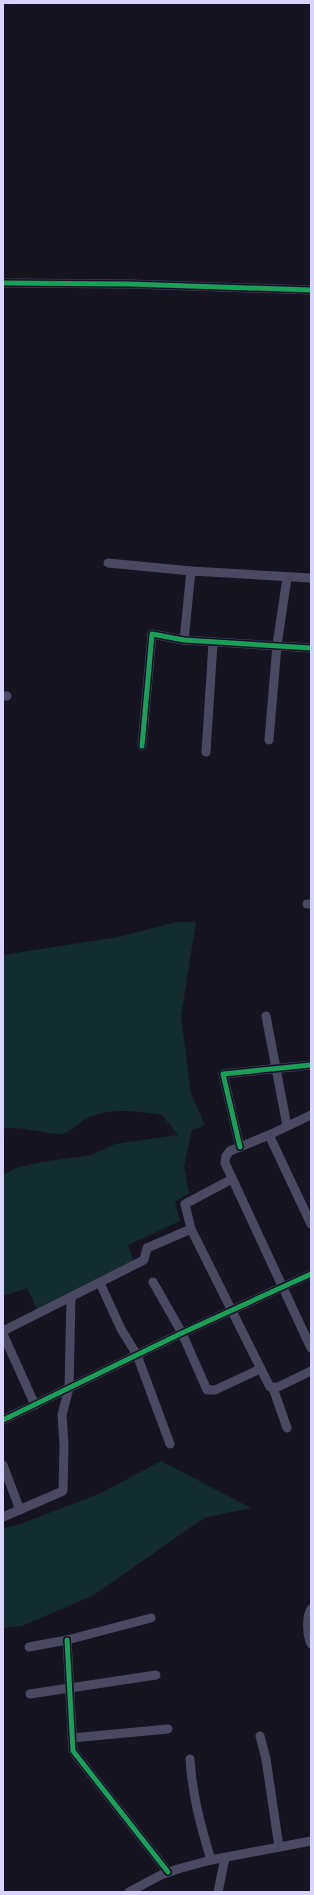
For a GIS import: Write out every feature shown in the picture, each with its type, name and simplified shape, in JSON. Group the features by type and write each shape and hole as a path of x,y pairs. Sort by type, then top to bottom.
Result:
{"street":[{"path":"3,283 123,284 311,290"},
{"path":"108,563 191,571 287,578 311,578"},
{"path":"184,640 191,571"},
{"path":"269,740 277,645 287,578"},
{"path":"142,746 150,637 152,634 184,640 213,643 277,645 311,648"},
{"path":"206,752 213,643"},
{"path":"266,1016 288,1126"},
{"path":"240,1147 223,1074 311,1065"},
{"path":"310,1343 225,1163 226,1156 230,1151 269,1135 311,1115"},
{"path":"269,1135 311,1224"},
{"path":"232,1179 185,1204 191,1229 233,1310 260,1369 268,1384 274,1388 287,1428"},
{"path":"34,1405 3,1332 144,1260 147,1248 191,1229"},
{"path":"3,1420 182,1333 311,1274"},
{"path":"153,1282 182,1333 208,1390 215,1390 260,1369"},
{"path":"100,1283 121,1329 137,1355 170,1444"},
{"path":"3,1517 63,1491 64,1445 62,1416 69,1388 71,1298"},
{"path":"274,1388 311,1371"},
{"path":"3,1465 20,1510"},
{"path":"311,1609 309,1613 308,1637 311,1644"},
{"path":"29,1647 67,1640 151,1618"},
{"path":"67,1640 73,1751 168,1872"},
{"path":"30,1694 156,1675"},
{"path":"72,1738 168,1729"},
{"path":"260,1736 266,1759 279,1847"},
{"path":"190,1759 191,1776 198,1815 210,1860"},
{"path":"133,1891 168,1872 210,1860 311,1841"},
{"path":"218,1892 225,1858"}],"green space":[{"path":"176,922 196,922 181,1016 191,1094 205,1125 192,1130 184,1166 189,1193 175,1202 180,1221 128,1245 134,1262 37,1309 27,1288 3,1296 3,1175 16,1168 41,1162 92,1155 115,1144 178,1135 162,1115 132,1111 103,1113 93,1116 84,1120 64,1134 16,1128 3,1129 3,955 118,937"},
{"path":"161,1461 251,1508 204,1518 94,1595 22,1626 3,1628 3,1528 15,1526 101,1493"}],"cycle path":[{"path":"3,283 130,284 311,290"},
{"path":"142,746 152,634 184,640 311,648"},
{"path":"240,1147 223,1074 311,1065"},
{"path":"3,1420 182,1333 311,1274"},
{"path":"67,1640 73,1751 168,1872"}]}
